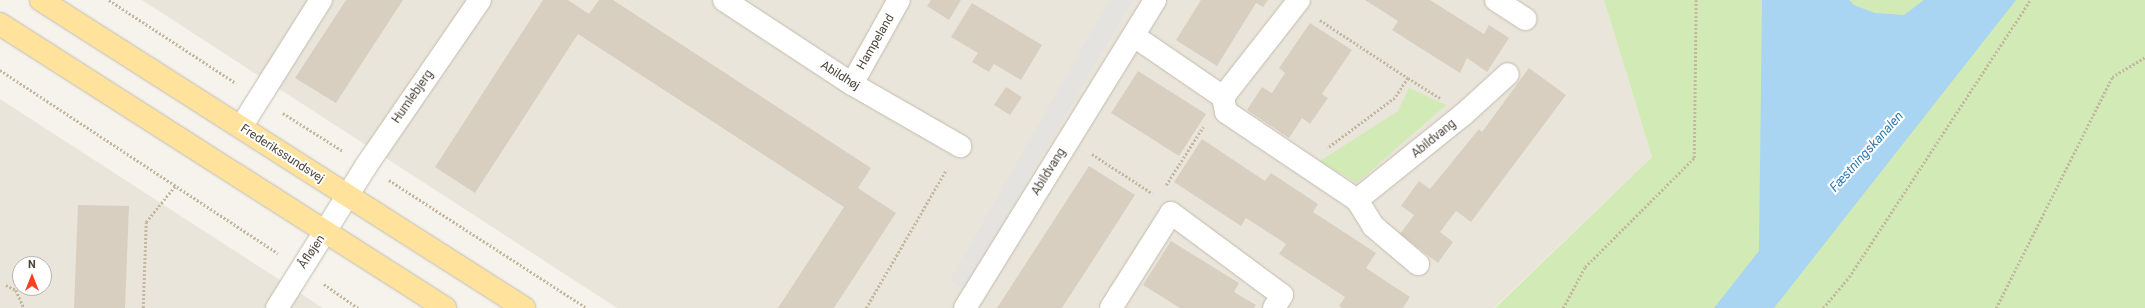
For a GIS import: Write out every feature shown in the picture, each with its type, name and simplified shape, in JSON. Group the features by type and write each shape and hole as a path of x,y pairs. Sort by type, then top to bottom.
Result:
{"main road":[{"name":"Frederikssundsvej","path":"41,0 524,308"},
{"path":"0,24 445,308"}],"street":[{"path":"241,127 321,0"},
{"name":"Humlebjerg","path":"348,196 366,166 480,0"},
{"name":"Abildhøj","path":"724,0 852,84 960,146"},
{"name":"Hampeland","path":"852,84 899,0"},
{"name":"Abildvang","path":"964,308 1155,0"},
{"path":"1496,0 1525,19"},
{"path":"1223,97 1297,2"},
{"path":"1134,36 1223,97 1226,112 1357,200 1373,226 1418,264"},
{"name":"Abildvang","path":"1357,200 1464,114 1508,74"},
{"name":"Åfløjen","path":"277,308 348,196"},
{"path":"1111,308 1171,213 1282,296 1274,308"}],"path":[{"path":"109,0 587,308"},
{"path":"1563,308 1585,267 1694,158 1696,0"},
{"path":"1823,308 1849,277 2030,0"},
{"path":"1297,2 1408,78 1440,98"},
{"path":"1996,308 2112,77 2145,57"},
{"path":"0,70 301,268 358,308"},
{"path":"1305,165 1395,98 1408,78"},
{"path":"1162,191 1223,97"},
{"path":"1070,139 1149,191"},
{"path":"866,308 960,146"},
{"path":"143,308 146,222 175,186"},
{"path":"6,285 16,290 24,308"}],"shaded area":[{"path":"142,0 1604,0 1652,157 1494,308 617,308"},
{"path":"1109,0 1133,0 964,290 950,280"},
{"path":"0,99 323,308 0,308"}],"green space":[{"path":"1604,0 2145,0 2145,308 1495,308 1652,157"},
{"path":"1409,88 1446,105 1357,183 1320,161 1398,111"}],"water":[{"name":"Fæstningskanalen","path":"1762,0 1849,0 1854,5 1875,13 1904,15 1924,0 2016,0 1774,308 1714,308 1759,251"}],"building":[{"path":"346,0 403,0 336,103 295,78"},
{"path":"543,0 568,0 589,14 599,0 613,0 871,168 858,188 896,213 834,308 778,308 844,207 578,34 475,193 435,167"},
{"path":"931,0 961,0 949,20 927,6"},
{"path":"1201,0 1268,0 1263,7 1256,3 1217,66 1176,40"},
{"path":"1365,0 1430,0 1484,34 1489,25 1509,38 1487,72 1467,58 1460,73 1392,30 1398,21"},
{"path":"972,3 1042,45 1021,80 994,64 989,72 972,62 978,53 951,37"},
{"path":"1310,23 1352,50 1322,94 1328,98 1310,124 1302,118 1289,138 1247,110 1262,87 1272,93 1285,73 1279,68"},
{"path":"1529,68 1566,95 1471,222 1456,211 1440,232 1453,242 1438,263 1400,234 1414,215 1401,206 1419,181 1430,189 1479,129 1482,132"},
{"path":"1138,71 1206,114 1179,156 1111,113"},
{"path":"1006,87 1022,97 1010,115 994,105"},
{"path":"1202,139 1265,181 1271,173 1318,204 1313,212 1376,253 1366,268 1410,297 1403,308 1342,308 1339,306 1345,297 1279,254 1286,244 1246,218 1241,226 1174,182"},
{"path":"1089,166 1135,195 1062,308 997,308"},
{"path":"78,205 129,206 125,308 74,308"},
{"path":"1171,241 1239,283 1234,292 1256,305 1254,308 1180,308 1143,285"}]}
